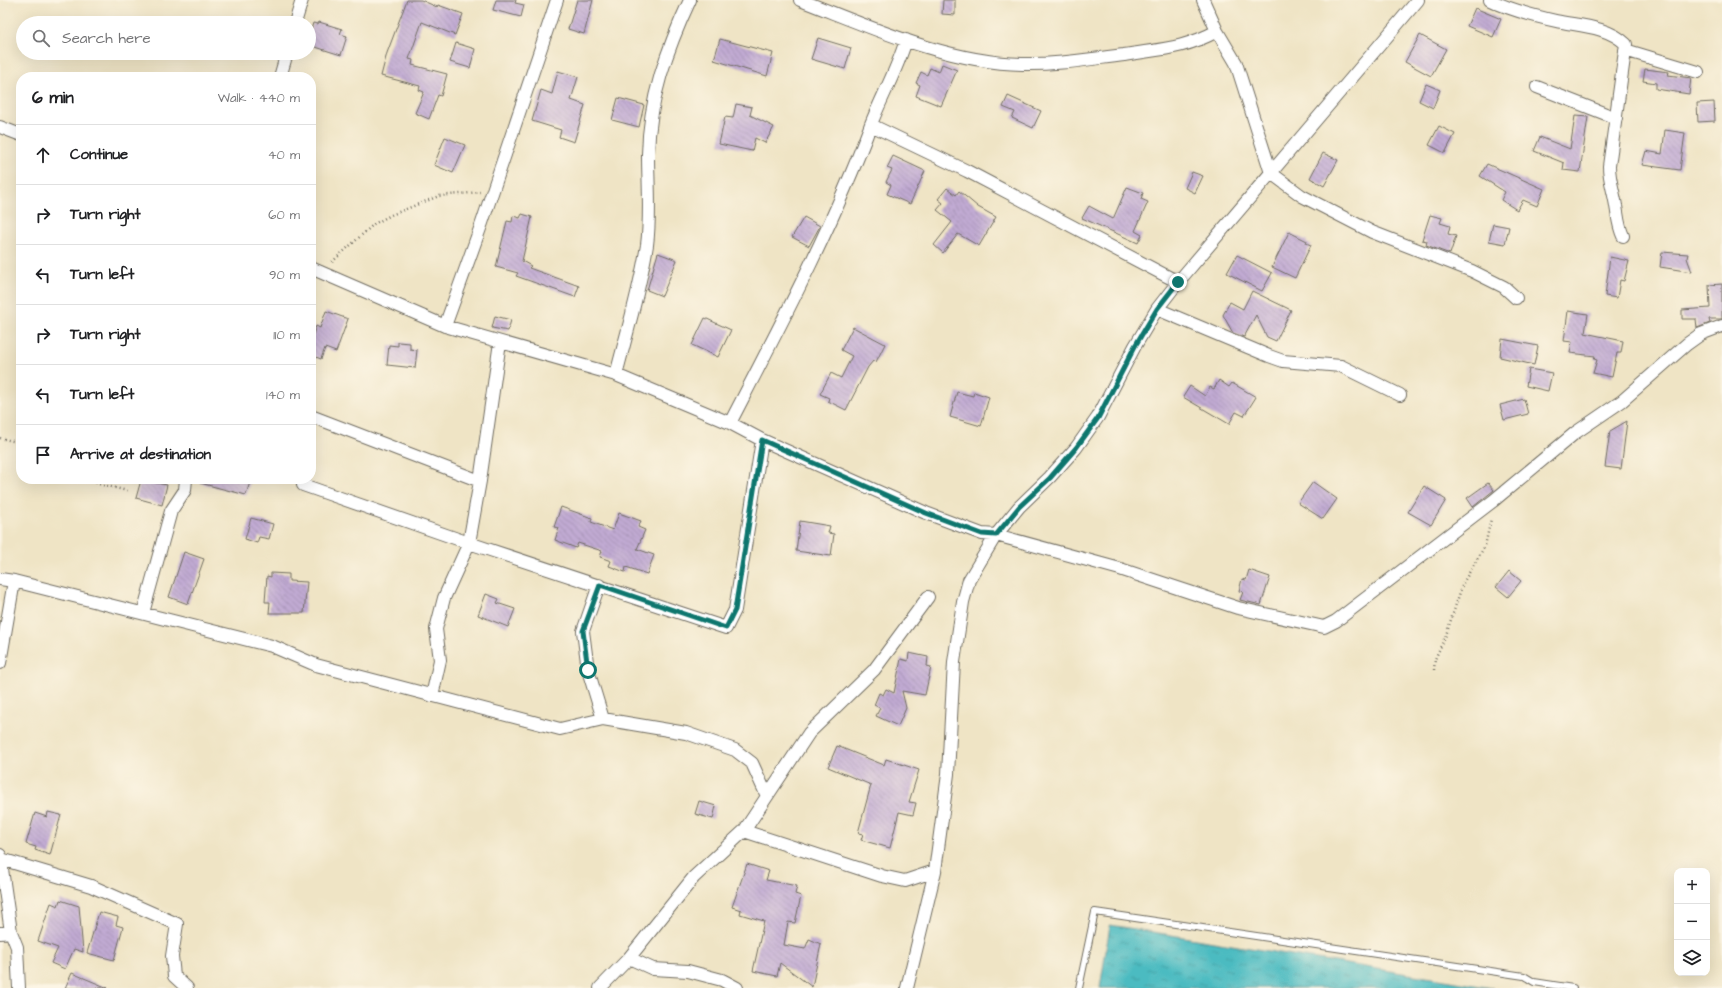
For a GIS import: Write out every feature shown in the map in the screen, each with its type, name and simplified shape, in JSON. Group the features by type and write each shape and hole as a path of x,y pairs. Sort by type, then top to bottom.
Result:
{"street":[{"path":"297,16 302,0"},
{"path":"445,326 557,0"},
{"path":"616,375 640,282 647,245 650,209 648,154 652,107 672,38 690,0"},
{"path":"800,0 906,40 976,60 1020,64 1053,64 1176,48 1199,41 1217,31"},
{"path":"1203,0 1217,31 1236,63 1271,173 1302,196 1372,232 1472,271 1504,287 1516,298"},
{"path":"907,988 935,871 948,774 954,662 963,602 969,580 996,535 1019,507 1050,478 1076,448 1098,418 1135,346 1157,309 1178,282 1418,0"},
{"path":"1490,0 1556,21 1587,26 1606,32 1620,38 1626,44 1609,174 1616,205 1617,224 1623,236"},
{"path":"730,424 841,201 864,148 871,125 894,76 906,40"},
{"path":"1625,50 1698,72"},
{"path":"281,72 285,60"},
{"path":"1537,88 1616,118"},
{"path":"871,125 967,171 1178,282"},
{"path":"0,127 16,133"},
{"path":"316,270 445,326 616,375 730,424 762,440 926,513 982,534 996,535 1120,569 1238,608 1324,627 1336,621 1493,501 1575,432 1622,401 1687,344 1701,334 1722,326"},
{"path":"1157,309 1283,361 1341,366 1400,395"},
{"path":"432,696 440,660 436,629 444,598 469,544 480,481 500,342"},
{"path":"316,418 480,481"},
{"path":"302,485 469,544 600,585 726,628 735,610 762,440"},
{"path":"142,613 171,511 185,490 186,484"},
{"path":"0,579 14,581 272,646 316,665 560,728 603,719 686,733 735,750 752,763 767,796"},
{"path":"0,663 14,581"},
{"path":"600,585 583,631 588,670 603,719"},
{"path":"600,988 629,958 694,877 744,831 810,733 874,670 928,597"},
{"path":"744,831 857,868 905,881 935,871"},
{"path":"19,988 17,947 6,933 1,857 91,886 177,924 172,956 174,976 188,988"},
{"path":"629,958 653,969 688,971 722,980 737,988"}],"lane":[{"path":"1079,988 1095,912 1524,976 1534,985 1573,988"}],"path":[{"path":"316,270 333,261 374,224 391,215 439,196 474,192 494,187"},
{"path":"0,438 16,442"},
{"path":"99,484 128,491"},
{"path":"1434,670 1435,659 1446,635 1464,583 1485,546 1493,501"}],"water":[{"path":"1110,925 1493,988 1100,988"}],"building":[{"path":"407,0 421,0 437,7 438,5 463,14 455,35 422,22 409,59 413,60 412,65 447,74 441,96 438,95 429,119 415,113 424,92 419,90 420,86 381,76 387,53"},
{"path":"496,0 516,0 515,3 524,5 521,17 493,10"},
{"path":"577,0 593,0 584,34 568,29"},
{"path":"943,0 955,0 955,15 942,14"},
{"path":"1475,8 1501,19 1493,37 1467,26"},
{"path":"319,22 342,29 340,34 347,36 341,55 316,47 316,24 318,24"},
{"path":"1420,35 1446,49 1431,76 1405,62"},
{"path":"818,38 851,48 845,69 811,59"},
{"path":"720,39 773,53 767,76 714,60"},
{"path":"456,43 475,49 470,68 450,62"},
{"path":"942,64 957,70 941,106 916,96 920,85 916,83 921,72 927,75 930,68 939,72"},
{"path":"1645,69 1669,72 1668,75 1691,78 1689,94 1656,89 1656,83 1643,81"},
{"path":"558,71 578,77 571,100 585,105 574,142 559,137 561,130 532,121 541,90 552,94"},
{"path":"1426,84 1440,90 1433,108 1419,101"},
{"path":"1008,96 1041,111 1033,128 1012,118 1015,112 1003,107"},
{"path":"618,98 644,105 639,127 612,120"},
{"path":"1714,102 1715,121 1698,122 1697,103"},
{"path":"736,104 752,107 750,115 774,127 765,143 755,138 752,151 719,144 725,117 733,118"},
{"path":"1575,116 1588,117 1580,172 1563,170 1564,163 1534,151 1540,137 1570,149"},
{"path":"1439,126 1455,134 1445,153 1429,145"},
{"path":"1665,130 1685,133 1680,170 1642,165 1646,151 1662,154"},
{"path":"445,137 465,145 453,173 434,165"},
{"path":"1323,153 1338,160 1324,186 1310,178"},
{"path":"893,156 925,171 910,204 887,194 891,185 886,182 892,170 887,168"},
{"path":"1487,164 1544,189 1537,206 1523,200 1517,210 1501,200 1505,192 1480,176"},
{"path":"1192,172 1203,176 1195,193 1185,188"},
{"path":"1127,187 1143,193 1141,199 1148,202 1135,231 1142,235 1138,243 1082,218 1089,206 1113,219"},
{"path":"947,188 956,195 959,191 978,207 996,217 979,246 958,234 943,253 934,245 952,222 937,210 943,203 938,199"},
{"path":"522,214 532,217 522,261 531,266 529,268 579,286 575,297 516,276 518,273 496,267 507,221 512,222 513,216 520,218"},
{"path":"1430,215 1442,218 1440,223 1450,226 1448,234 1456,236 1450,254 1426,245 1427,241 1422,240"},
{"path":"804,217 820,226 809,246 792,237"},
{"path":"1493,224 1509,227 1505,244 1489,241"},
{"path":"1289,232 1307,241 1306,243 1311,245 1295,278 1272,267"},
{"path":"1662,252 1688,254 1687,258 1692,272 1660,267"},
{"path":"658,253 677,260 662,296 647,290"},
{"path":"1237,255 1272,273 1262,291 1227,273"},
{"path":"1610,257 1629,261 1624,281 1620,280 1617,298 1605,296"},
{"path":"1722,284 1722,319 1709,319 1710,323 1697,328 1696,319 1682,319 1682,310 1710,308 1709,285"},
{"path":"1252,291 1291,310 1276,341 1267,337 1256,315 1244,337 1233,333 1223,315 1230,302 1243,309"},
{"path":"326,311 348,319 336,352 325,348 321,359 316,357 316,326 320,328"},
{"path":"1568,311 1588,314 1585,333 1623,341 1621,353 1617,353 1612,377 1593,373 1597,360 1594,359 1595,356 1570,353 1572,342 1564,341"},
{"path":"495,316 511,320 508,331 492,328"},
{"path":"705,318 731,330 718,357 692,345"},
{"path":"853,327 885,344 876,362 873,361 868,367 846,410 828,401 829,398 820,394 831,373 841,378 852,356 841,350"},
{"path":"1502,339 1538,346 1534,365 1500,357"},
{"path":"398,342 410,343 410,349 417,350 415,368 387,365 389,345 398,346"},
{"path":"1529,369 1552,373 1548,391 1526,386"},
{"path":"1219,380 1229,387 1232,383 1256,397 1244,416 1236,412 1229,424 1183,397 1190,386 1205,396 1210,387 1214,389"},
{"path":"957,392 973,396 974,392 989,397 981,426 950,417"},
{"path":"1524,399 1528,414 1504,420 1500,405"},
{"path":"1627,421 1621,469 1605,467 1610,431"},
{"path":"1313,482 1337,499 1323,519 1298,503"},
{"path":"1488,483 1494,490 1473,507 1467,498"},
{"path":"140,484 167,485 162,505 136,498"},
{"path":"204,484 249,484 246,495"},
{"path":"1424,486 1446,500 1431,525 1408,512"},
{"path":"561,507 592,518 591,522 613,530 619,513 641,521 638,527 645,530 637,549 654,555 647,574 626,567 625,572 609,566 611,561 600,557 602,551 578,543 576,548 555,540 559,528 554,527"},
{"path":"251,518 273,524 269,539 259,537 257,543 245,539"},
{"path":"800,521 830,526 828,533 834,534 831,556 796,551"},
{"path":"184,552 204,559 188,604 169,597"},
{"path":"1249,570 1270,577 1261,605 1240,600 1243,592 1239,591 1242,579 1246,580"},
{"path":"1509,571 1521,581 1508,597 1496,587"},
{"path":"271,573 289,574 289,581 307,582 304,613 269,613 270,602 265,602 267,576 271,577"},
{"path":"486,594 499,599 497,603 515,609 508,627 478,615"},
{"path":"909,653 928,657 927,666 931,667 925,695 902,691 906,708 898,726 876,716 880,708 874,705 879,693 883,695 886,689 894,693 901,659 908,661"},
{"path":"837,746 884,765 886,759 919,770 909,802 916,803 913,815 899,812 890,848 861,840 863,834 858,833 871,785 828,767"},
{"path":"699,801 716,806 713,819 695,814"},
{"path":"48,812 61,815 50,855 35,850 36,847 26,844 35,813 47,817"},
{"path":"747,864 769,871 766,880 797,886 795,894 801,896 795,923 788,922 784,945 805,949 809,939 821,944 812,987 780,963 777,976 753,971 764,921 740,914 741,910 732,907"},
{"path":"60,900 79,906 83,952 74,949 65,969 51,963 58,948 38,941 51,903 58,906"},
{"path":"99,912 118,917 116,925 123,927 114,960 87,953"},
{"path":"72,973 108,988 65,988"}],"route":[{"path":"588,670 583,631 600,585 726,628 735,610 762,440 926,513 982,534 996,535 1019,507 1050,478 1076,448 1098,418 1135,346 1157,309 1178,282"}]}
